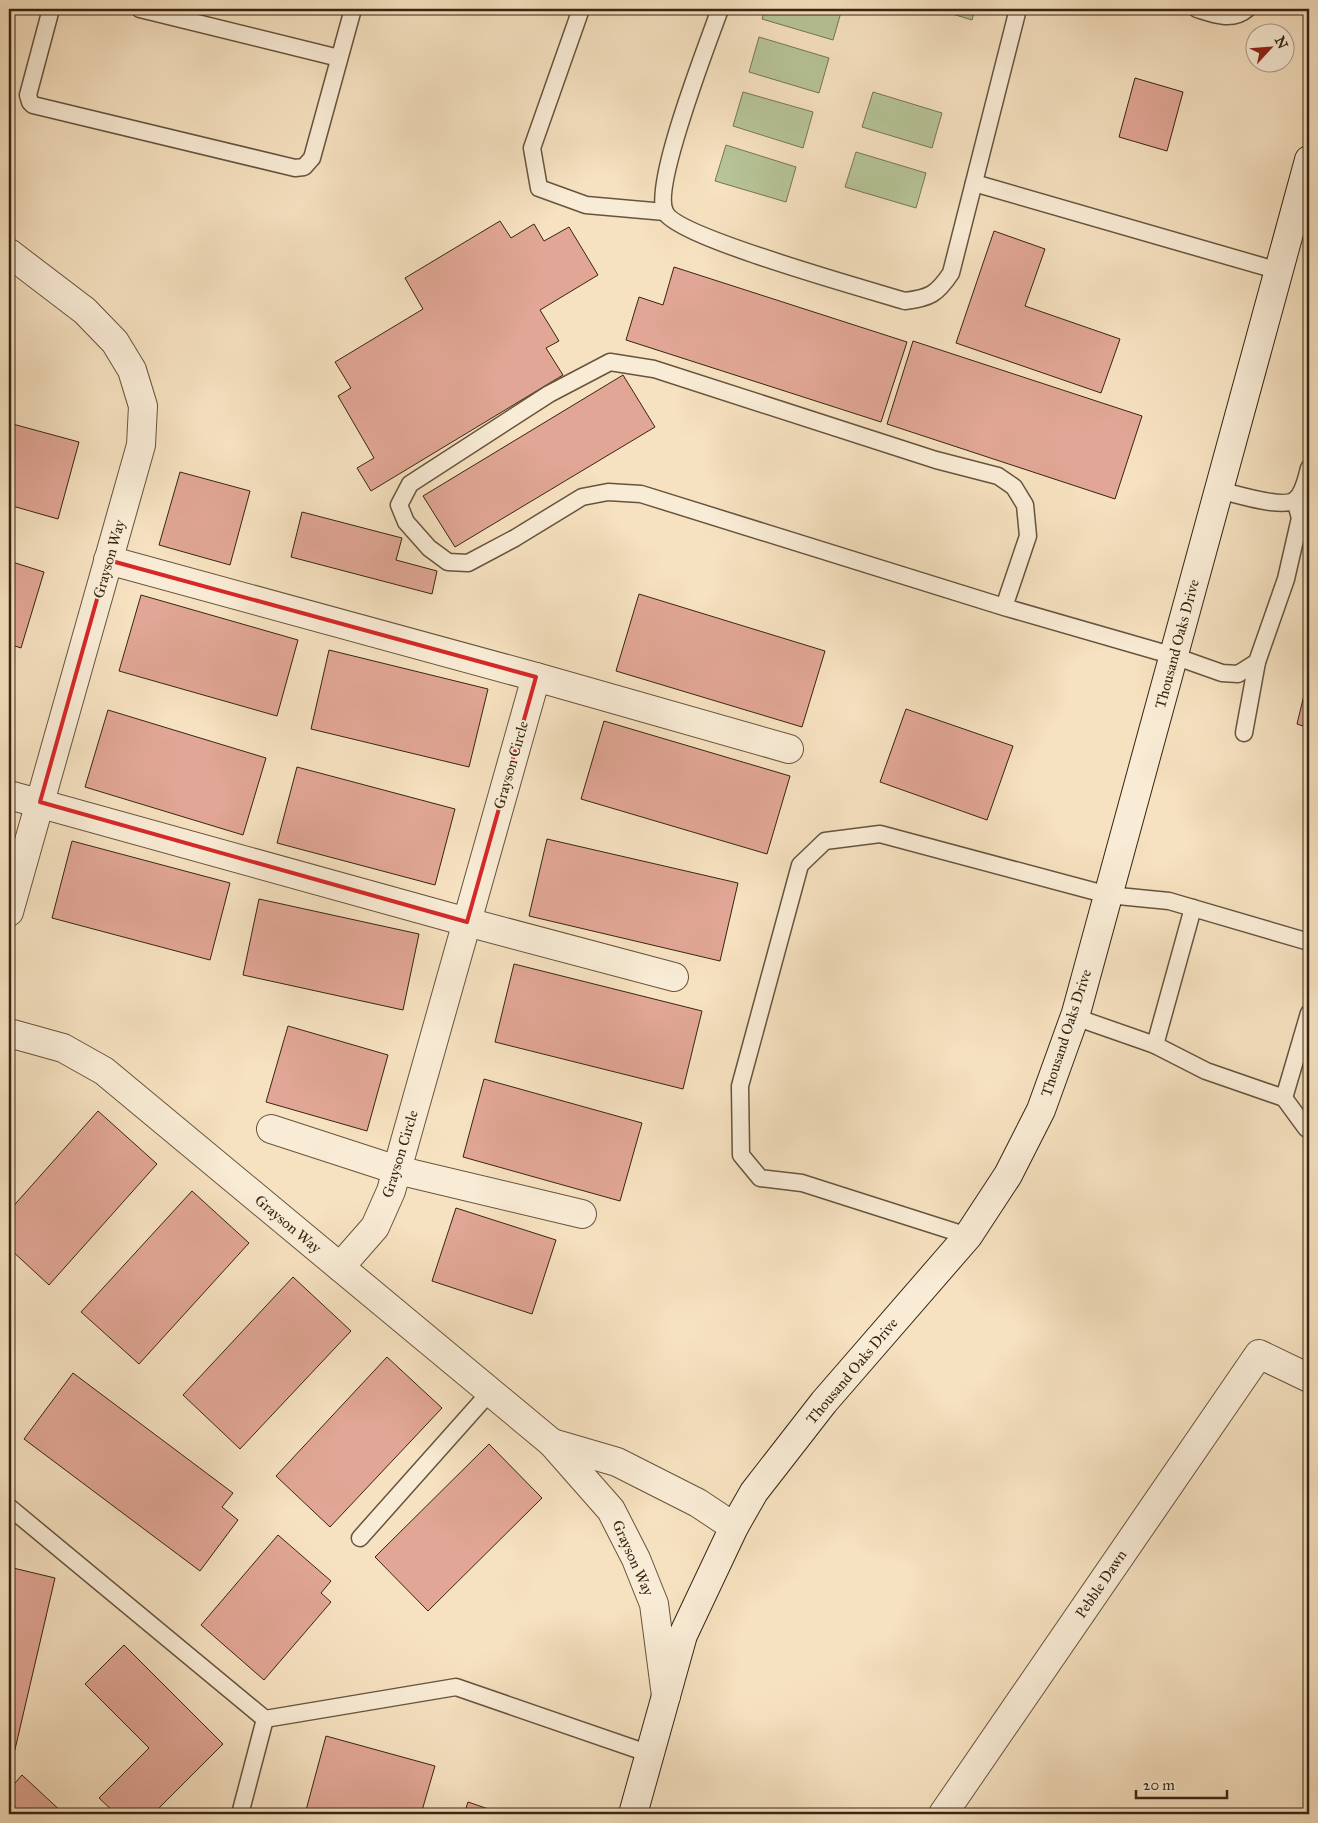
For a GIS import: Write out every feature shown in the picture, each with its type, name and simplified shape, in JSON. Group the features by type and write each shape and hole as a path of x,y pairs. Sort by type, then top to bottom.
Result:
{"street":[{"name":"Thousand Oaks Drive","path":"634,1814 683,1635 734,1527 754,1492 824,1402 968,1236 1008,1175 1041,1110 1074,1017 1279,271 1304,199 1309,160"},
{"name":"Grayson Way","path":"9,253 85,311 115,342 132,370 143,406 141,445 9,912"},
{"path":"108,560 536,677 789,749"},
{"name":"Grayson Circle","path":"340,1267 374,1226 391,1191 536,677"},
{"path":"9,795 40,802 467,922 674,977"},
{"name":"Grayson Way","path":"9,1033 63,1048 104,1071 552,1443 611,1510 636,1559 654,1604 666,1696"},
{"path":"271,1129 397,1170 582,1214"},
{"name":"Pebble Dawn","path":"943,1814 1259,1354 1309,1378"},
{"name":"Grayson Way","path":"552,1443 617,1462 698,1503 734,1527"}],"lane":[{"path":"51,9 28,95 30,102 34,105 295,168 304,167 312,158 353,9"},
{"path":"140,9 339,58"},
{"path":"581,9 532,148 539,188 586,205 665,212"},
{"path":"720,9 676,134 662,192 665,212 676,223 729,246 905,301 924,299 940,289 951,273 1018,9"},
{"path":"1197,9 1224,17 1242,13 1247,9"},
{"path":"974,183 1279,271"},
{"path":"1004,607 1028,536 1025,505 1014,487 998,476 927,457 654,369 610,362 549,394 410,484 399,505 406,522 429,548 448,562 468,563 515,538 582,497 608,492 641,494 1004,607 1174,656 1222,673 1238,674 1257,662"},
{"path":"1219,490 1282,504 1295,500 1304,487 1309,468"},
{"path":"1244,734 1257,662 1286,579 1300,518 1295,500"},
{"path":"968,1236 802,1183 760,1178 741,1155 740,1086 800,866 825,841 880,834 1108,895 1169,902 1193,908 1309,942"},
{"path":"1155,1045 1193,908"},
{"path":"1284,1098 1309,1013"},
{"path":"1074,1017 1155,1045 1206,1071 1284,1098 1309,1130"},
{"path":"360,1538 490,1392"},
{"path":"9,1507 266,1719 456,1687 650,1754"},
{"path":"240,1814 266,1719"}],"highlighted area":[{"path":"108,560 536,677 467,922 40,802"}],"green space":[{"path":"765,9 842,9 833,40 762,19"},
{"path":"936,9 975,9 972,20"},
{"path":"759,37 829,58 819,93 749,72"},
{"path":"743,92 813,112 803,148 733,126"},
{"path":"873,92 942,113 932,148 862,127"},
{"path":"726,145 796,167 786,202 715,181"},
{"path":"856,152 926,173 916,208 845,187"}],"building":[{"path":"1135,78 1183,92 1167,151 1119,137"},
{"path":"500,221 511,238 534,224 544,241 569,227 598,275 540,310 559,341 546,348 563,375 371,491 357,468 374,458 338,396 351,388 335,362 423,309 405,278"},
{"path":"994,231 1045,249 1025,306 1120,339 1101,393 956,343"},
{"path":"674,267 907,342 881,422 626,340 639,297 663,305"},
{"path":"913,341 1142,416 1115,499 887,424"},
{"path":"623,375 655,427 455,547 423,496"},
{"path":"9,423 79,442 58,519 9,505"},
{"path":"180,472 250,491 230,565 159,545"},
{"path":"302,512 402,538 396,560 437,571 432,594 291,557"},
{"path":"9,561 44,572 21,648 9,644"},
{"path":"639,594 825,651 802,727 616,671"},
{"path":"141,595 298,640 277,716 119,671"},
{"path":"329,650 488,689 469,767 311,729"},
{"path":"1309,674 1309,728 1297,724"},
{"path":"906,709 1013,746 987,820 880,782"},
{"path":"108,710 266,758 243,835 85,787"},
{"path":"604,721 790,776 767,854 581,799"},
{"path":"297,767 455,809 435,885 277,843"},
{"path":"547,839 738,883 720,961 529,916"},
{"path":"72,841 230,883 210,960 52,918"},
{"path":"259,899 419,934 403,1010 243,975"},
{"path":"514,964 702,1011 683,1089 495,1042"},
{"path":"288,1026 388,1055 367,1131 266,1102"},
{"path":"484,1079 642,1123 620,1201 463,1157"},
{"path":"98,1111 157,1164 49,1285 9,1248 9,1211"},
{"path":"192,1191 249,1243 139,1364 81,1312"},
{"path":"456,1208 556,1240 532,1314 432,1281"},
{"path":"293,1277 351,1331 240,1449 183,1395"},
{"path":"387,1357 442,1408 330,1527 276,1476"},
{"path":"73,1373 233,1493 222,1507 238,1520 200,1571 24,1439"},
{"path":"489,1444 542,1498 428,1611 375,1557"},
{"path":"278,1535 331,1581 321,1593 331,1602 264,1680 201,1625"},
{"path":"9,1567 55,1578 9,1775"},
{"path":"124,1645 223,1744 153,1814 116,1814 99,1798 149,1748 85,1684"},
{"path":"326,1736 435,1766 421,1814 305,1814"},
{"path":"22,1775 64,1814 9,1814 9,1790"},
{"path":"468,1802 503,1814 464,1814"}]}
